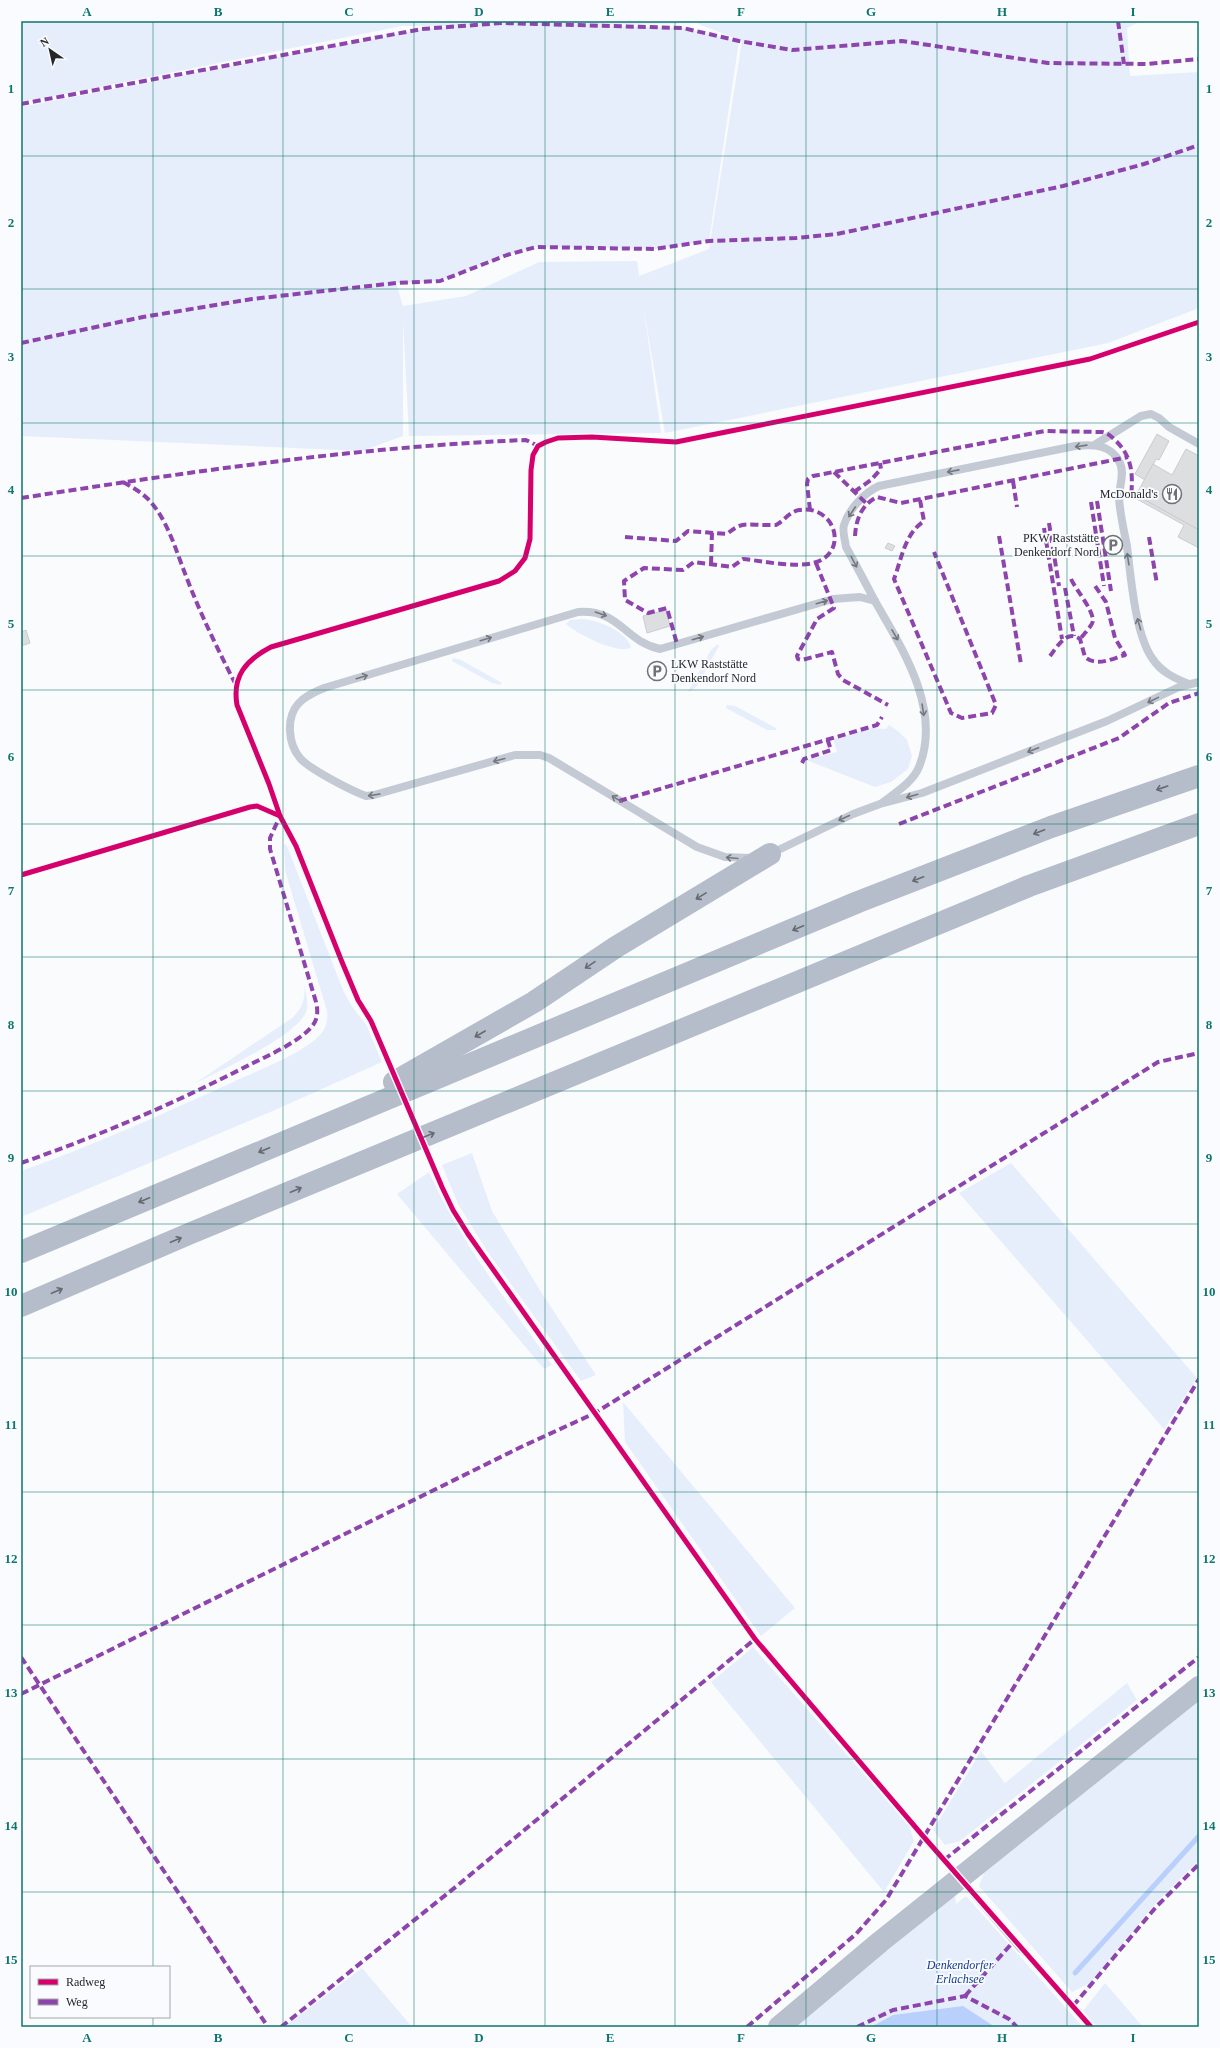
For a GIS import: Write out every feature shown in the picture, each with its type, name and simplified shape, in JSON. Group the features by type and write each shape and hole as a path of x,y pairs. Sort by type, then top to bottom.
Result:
{"highway":[{"path":"21,1252 300,1134 858,902 1051,827 1199,776"},
{"path":"21,1306 227,1218 1029,886 1199,824"},
{"path":"300,1134 534,1002 616,947 770,854"}],"main road":[{"path":"779,2027 880,1942 1199,1687"}],"lane":[{"path":"880,804 905,785 919,768 925,723 914,672 846,547 844,526 850,514 867,493 879,486 1075,446 1096,444 1141,416 1151,414 1159,418 1169,427 1199,444"},
{"path":"1096,444 1115,455 1122,469 1119,499 1138,618 1147,649 1157,665 1165,673 1189,684 1199,682"},
{"path":"875,601 860,597 833,599 660,649 643,644 614,620 601,614 591,611 578,612 324,688 303,699 293,714 290,731 294,750 299,758 308,765 366,796 374,796 516,755 540,755 549,758 697,846 725,857 747,859 770,854 825,827 880,804 922,793 1100,724 1189,684 1199,677"},
{"path":"961,1878 1021,1949"}],"green space":[{"path":"21,21 677,21 679,24 594,25 683,28 739,41 709,241 654,249 536,247 507,255 440,281 396,283 403,306 466,296 539,262 637,261 639,276 709,249 742,41 691,21 1141,21 1127,28 1130,76 1199,72 1199,308 1108,343 665,433 644,310 661,433 409,436 403,319 403,436 362,451 21,436 21,107 422,29 457,26 402,26 50,97 21,101"},
{"path":"583,619 604,624 612,628 629,642 631,648 624,649 607,646 587,638 566,624 570,620"},
{"path":"718,644 719,646 697,686 689,692 711,650"},
{"path":"453,658 461,660 502,683 500,685 492,683 452,661"},
{"path":"727,705 735,706 776,728 776,730 767,730 726,708"},
{"path":"889,725 907,740 912,756 908,769 891,782 875,787 806,760 837,752 833,739 871,728 886,729"},
{"path":"284,844 287,846 343,990 351,1005 367,1026 382,1062 275,1110 21,1217 21,1171 127,1129 265,1068 301,1050 311,1043 323,1031 326,1025 327,1011 285,870"},
{"path":"304,985 307,998 306,1012 300,1021 288,1032 238,1062 194,1084 292,1018 302,1003"},
{"path":"472,1153 492,1211 541,1292 596,1375 581,1381 487,1251 458,1204 442,1165"},
{"path":"1011,1163 1197,1378 1164,1429 959,1193"},
{"path":"429,1172 441,1198 470,1247 552,1365 544,1369 397,1194"},
{"path":"623,1402 795,1608 761,1636 625,1442"},
{"path":"753,1647 909,1826 914,1841 884,1892 711,1682"},
{"path":"1127,1683 1137,1700 960,1841 945,1845 933,1830 981,1751 1005,1783"},
{"path":"1199,1697 1199,1860 1156,1903 1090,1983 1072,1992 979,1886 986,1868"},
{"name":"Denkendorfer Erlachsee","path":"955,1894 956,1904 966,1896 1083,2027 795,2027"},
{"path":"362,1968 412,2027 284,2027"},
{"path":"1105,1983 1143,2027 1097,2027 1083,2011"}],"water":[{"path":"963,2006 995,2027 871,2027 893,2015"}],"building":[{"path":"1157,434 1169,441 1159,460 1156,459 1145,480 1135,474"},
{"path":"1186,449 1199,456 1199,530 1136,495 1153,464 1172,475"},
{"path":"1136,495 1199,530 1199,548 1178,537 1184,525 1135,498"},
{"path":"888,543 895,546 892,551 885,548"},
{"path":"666,610 670,626 647,633 643,616"},
{"path":"26,630 30,643 21,646 21,632"}],"waterway":[{"path":"1075,1973 1199,1836"}],"marked path":[{"path":"1118,21 1124,64"},
{"path":"21,104 422,29 502,23 683,28 739,41 792,50 902,41 1048,63 1146,64 1199,59"},
{"path":"21,343 143,317 252,299 396,283 440,281 507,255 536,247 654,249 709,241 796,238 837,234 1063,186 1144,164 1199,145"},
{"path":"810,510 807,484 808,479 813,476 1045,431 1102,432 1111,436 1121,446 1128,460 1132,474 1131,498"},
{"path":"21,498 210,470 399,448 526,440 538,446"},
{"path":"855,536 860,514 867,504 877,497 901,503 1128,457"},
{"path":"854,492 871,480 881,469 880,463"},
{"path":"834,472 867,504"},
{"path":"1013,481 1017,507"},
{"path":"123,482 145,496 161,516 171,536 203,618 236,685"},
{"path":"920,500 924,521 912,533 904,547 894,579 951,713 962,718 992,713 996,705 934,552"},
{"path":"1097,501 1111,591"},
{"path":"1091,502 1104,586"},
{"path":"625,537 676,541 688,531 727,534 741,525 776,525 795,511 799,510 812,510 822,514 834,531 835,541 832,550 825,558 813,563 797,565 778,564 743,559 732,567 694,562 683,570 644,568 624,581 625,600 648,613 667,608 677,644"},
{"path":"1049,523 1059,586"},
{"path":"1044,528 1062,639"},
{"path":"711,564 712,533"},
{"path":"999,536 1021,664"},
{"path":"1149,537 1157,584"},
{"path":"816,563 834,608 817,619 797,656 798,659 802,660 832,652 838,674 843,680 888,705"},
{"path":"1071,579 1087,605 1093,621 1090,628 1080,639"},
{"path":"1050,656 1063,640 1071,636 1075,636 1080,639 1085,657 1090,660 1099,662 1125,655 1115,638 1106,602 1093,583"},
{"path":"1065,588 1074,636"},
{"path":"899,824 1119,738 1169,703 1199,693"},
{"path":"619,801 877,725 882,717"},
{"path":"802,763 804,759 831,750 827,738"},
{"path":"21,1163 108,1130 193,1093 292,1043 313,1025 317,1014 316,1002 270,849 270,838 280,816"},
{"path":"21,1694 521,1447 595,1413 1158,1062 1199,1053"},
{"path":"747,2027 856,1934 886,1900 1199,1379"},
{"path":"281,2027 458,1885 755,1639"},
{"path":"21,1657 268,2027"},
{"path":"944,1860 1199,1657"},
{"path":"1073,2006 1156,1907 1199,1864"},
{"path":"965,1996 1014,1941"},
{"path":"857,2027 893,2010 965,1996 1009,2019 1017,2027"}],"cycle path":[{"path":"1091,2027 923,1836 755,1639 468,1234 453,1210 442,1187 371,1021 358,1000 296,846 280,816 269,784 237,705 236,695 239,677 248,663 254,657 271,647 499,581 515,571 525,558 530,539 531,470 533,455 538,446 546,442 558,438 592,437 676,442 1090,359 1199,322"},
{"path":"21,875 250,807 257,806 280,816"}],"place":[{"name":"McDonald's","path":"1172,494"},
{"name":"PKW Raststätte Denkendorf Nord","path":"1113,545"},
{"name":"LKW Raststätte Denkendorf Nord","path":"657,671"}]}
